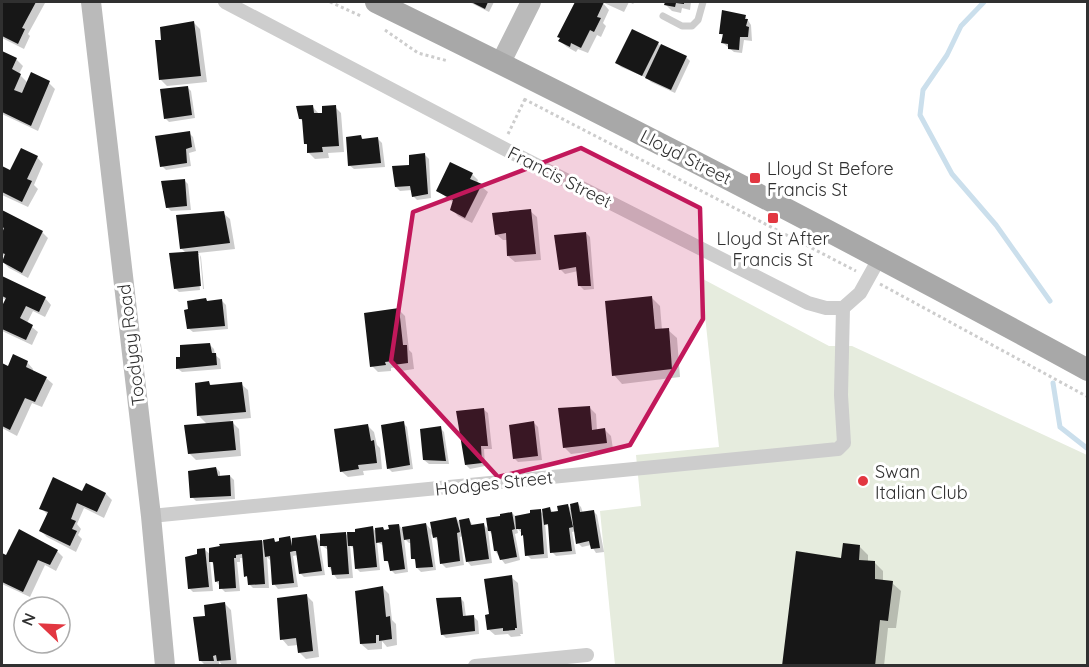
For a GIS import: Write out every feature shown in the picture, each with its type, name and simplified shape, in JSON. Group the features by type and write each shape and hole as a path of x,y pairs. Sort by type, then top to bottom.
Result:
{"main road":[{"name":"Toodyay Road","path":"92,2 151,516 165,666"},
{"path":"501,62 531,2"},
{"name":"Lloyd Street","path":"371,10 501,62 880,257 1088,370"}],"street":[{"name":"Francis Street","path":"225,2 501,147 808,303 826,308 843,309"},
{"path":"843,309 860,294 880,257"},
{"name":"Hodges Street","path":"151,516 838,449 844,443 841,394 843,309"},
{"path":"475,666 587,655"}],"lane":[{"path":"663,16 682,26 692,26 698,20 703,2"}],"path":[{"path":"330,2 371,10"},
{"path":"382,28 418,52 452,62"},
{"path":"501,147 536,80"},
{"path":"515,94 869,278 1088,398"}],"highlighted area":[{"path":"581,148 700,208 703,319 630,445 498,477 391,361 413,212"}],"shaded area":[{"name":"Swan Italian Club","path":"701,278 829,346 852,346 1087,455 1087,665 615,665 600,511 641,506 636,455 719,447"}],"building":[{"path":"2,2 36,2 22,28 25,29 18,44 2,36"},
{"path":"471,2 488,2 485,9"},
{"path":"575,2 604,2 597,17 601,18 594,32 590,30 581,48 571,43 570,47 558,41 560,38 557,37"},
{"path":"665,2 684,2 684,4 676,3 675,7 664,5"},
{"path":"722,10 746,15 745,19 748,19 746,26 749,27 748,37 740,37 739,50 728,49 728,44 721,43 723,34 719,34"},
{"path":"194,21 201,76 159,80 155,40 161,40 160,27"},
{"path":"632,29 659,42 642,76 615,63"},
{"path":"661,44 687,56 671,90 645,78"},
{"path":"2,51 17,58 12,69 21,74 14,90 22,93 31,72 50,81 31,126 2,112"},
{"path":"188,86 192,115 164,119 160,89"},
{"path":"313,105 314,113 322,113 322,106 336,105 339,146 322,147 323,152 307,153 302,119 299,119 296,106"},
{"path":"190,131 192,147 186,149 187,163 160,167 155,136"},
{"path":"361,135 362,139 378,137 381,163 348,166 346,137"},
{"path":"21,148 38,156 27,179 32,181 22,202 2,192 2,166 10,170"},
{"path":"425,153 428,194 412,197 410,186 395,187 392,166 409,165 409,155"},
{"path":"450,162 473,173 470,179 482,184 465,218 450,210 453,200 436,191"},
{"path":"185,179 187,206 166,208 161,181"},
{"path":"531,209 536,254 507,256 506,233 495,235 492,213"},
{"path":"2,210 43,231 22,273 2,262 5,254 2,253 4,228 2,227"},
{"path":"224,211 230,243 180,249 176,215"},
{"path":"586,232 591,286 578,286 576,267 559,270 554,235"},
{"path":"198,251 201,286 174,289 169,253"},
{"path":"2,276 46,297 39,312 26,306 20,318 33,325 26,340 2,329 2,306 6,298 2,296"},
{"path":"652,296 655,329 669,328 672,369 612,376 605,301"},
{"path":"206,298 207,301 222,299 225,326 187,329 184,310 188,309 187,301"},
{"path":"399,308 403,345 407,345 408,363 393,365 393,361 385,362 386,365 370,367 364,313"},
{"path":"210,343 212,353 216,353 217,365 176,369 176,357 180,357 180,345"},
{"path":"13,354 28,361 26,367 47,377 35,402 25,398 10,430 2,426 2,363 8,366"},
{"path":"209,381 210,385 242,382 246,412 197,416 195,383"},
{"path":"590,406 592,430 605,428 607,443 563,448 558,408"},
{"path":"484,408 488,446 481,446 482,463 465,465 456,411"},
{"path":"233,421 236,450 188,454 184,425"},
{"path":"404,421 410,465 387,469 381,425"},
{"path":"534,421 538,456 513,459 509,425"},
{"path":"368,424 371,441 374,440 377,463 358,465 359,469 340,472 334,429"},
{"path":"441,426 446,461 423,460 420,429"},
{"path":"216,467 218,476 230,475 231,496 190,498 188,471"},
{"path":"53,477 82,491 86,483 106,493 97,512 77,503 71,519 76,521 72,529 77,531 70,546 39,531 48,512 39,509"},
{"path":"578,502 580,512 594,510 600,548 591,549 589,541 576,544 570,504"},
{"path":"568,504 573,527 569,528 572,551 550,553 548,524 544,525 542,509 550,507 551,512 558,511 557,506"},
{"path":"541,509 544,554 525,556 523,535 521,536 521,529 516,529 515,516 530,513 530,510"},
{"path":"512,512 515,529 512,530 517,557 500,560 497,551 494,551 486,518"},
{"path":"456,517 460,532 457,533 460,561 440,564 437,537 433,538 430,522"},
{"path":"469,518 471,525 484,523 489,559 466,562 459,520"},
{"path":"426,523 433,567 416,568 415,559 411,559 410,539 404,540 402,527"},
{"path":"399,524 405,569 390,571 388,561 384,561 382,542 376,543 375,528 383,527 384,530 389,529 388,525"},
{"path":"373,526 377,567 355,569 353,546 348,546 347,532"},
{"path":"19,529 58,550 50,565 38,560 23,592 2,582 2,553 6,555"},
{"path":"346,532 349,574 332,575 331,567 328,567 327,546 320,546 320,534"},
{"path":"316,535 322,571 299,574 296,551 290,552 294,583 272,585 270,556 265,557 263,540 274,538 275,542 279,541 279,538 290,536 292,546 292,538"},
{"path":"262,540 265,584 248,585 247,576 244,577 242,554 234,558 236,588 219,589 219,581 215,582 213,562 209,562 209,548 220,546 219,544"},
{"path":"843,543 860,545 859,560 875,561 875,579 893,581 888,621 880,620 875,666 782,666 796,551 841,558"},
{"path":"205,548 209,587 188,589 185,557 197,554 197,549"},
{"path":"512,575 517,628 503,631 503,628 487,630 485,615 489,614 484,579"},
{"path":"383,586 386,617 390,616 392,639 379,641 379,635 376,635 376,643 360,644 355,591"},
{"path":"307,594 313,651 298,653 296,638 280,640 277,598"},
{"path":"461,597 463,616 474,615 475,631 441,635 436,598"},
{"path":"225,602 231,660 217,661 216,655 213,656 214,661 199,661 193,617 205,616 204,605"}],"waterway":[{"path":"984,2 961,26 947,55 923,90 920,115 952,174 996,225 1050,301"},
{"path":"1053,383 1060,427 1088,449"}],"place":[{"name":"Lloyd St Before Francis St","path":"755,178"},
{"name":"Lloyd St After Francis St","path":"773,218"},
{"name":"Swan Italian Club","path":"863,481"}]}
